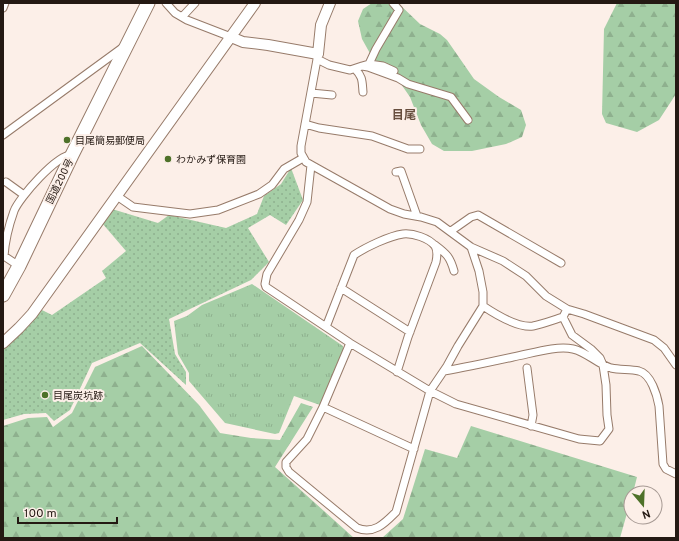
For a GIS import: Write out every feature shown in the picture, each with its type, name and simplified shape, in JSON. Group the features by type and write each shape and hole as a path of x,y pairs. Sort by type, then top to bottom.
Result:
{"highway":[{"name":"国道200号","path":"5,288 19,266 72,155 148,3"}],"street":[{"path":"3,8 5,3"},
{"path":"166,3 175,13 182,17 243,42 268,44 318,57 340,69 350,70 362,66 383,66 394,71"},
{"path":"182,17 195,3"},
{"path":"3,343 32,314 255,3"},
{"path":"330,3 321,25 318,57 301,146 303,158 311,165 390,209 437,222 471,247 503,261 526,276 546,296 567,310 584,314 654,340 664,348 676,365"},
{"path":"363,92 360,74 362,66 376,49 399,10 393,3"},
{"path":"3,135 128,45"},
{"path":"362,66 398,78 408,84 451,97 468,120"},
{"path":"311,93 332,95"},
{"path":"305,124 319,128 372,136 408,149 420,149"},
{"path":"19,266 4,256 14,211 24,195 53,165 65,156 72,155"},
{"path":"116,196 134,207 155,210 190,214 218,210 259,194 272,185 284,168 303,158"},
{"path":"311,165 307,202 299,220 268,274 265,284 270,290 326,327 430,391 456,404 531,426 579,438 600,441 610,429 607,416 606,385 603,365 600,358 591,349 572,335 564,317 567,310"},
{"path":"396,172 401,171 416,216"},
{"path":"6,182 24,195"},
{"path":"451,231 471,217 478,215 560,263"},
{"path":"326,327 354,255 390,238 404,234 423,238 445,252 450,259 454,271"},
{"path":"397,372 436,262 437,253 434,245"},
{"path":"350,342 323,407 307,439 286,462 286,467 289,472 358,528 365,531 375,529 385,524 396,512 430,391 444,371 483,306 483,292 479,271 471,247"},
{"path":"341,288 410,332"},
{"path":"483,306 495,314 522,326 532,326 564,317"},
{"path":"444,371 562,348 583,352 603,365 612,368 639,371 645,374 650,381 657,397 663,464 666,469 676,474"},
{"path":"527,368 533,415 531,426"},
{"path":"323,407 414,449"}],"green space":[{"path":"372,3 398,3 420,24 440,34 447,40 474,79 499,97 521,110 526,125 522,137 506,144 472,151 444,151 432,144 421,125 410,97 401,84 372,57 362,39 358,21 363,9"},
{"path":"617,3 676,3 676,94 659,120 637,132 606,123 602,114 604,29"},
{"path":"291,168 303,200 286,225 270,215 248,228 269,262 251,280 169,319 175,354 186,372 186,385 140,343 92,363 70,410 54,421 46,413 24,414 3,420 3,348 42,310 52,315 106,278 102,271 126,251 102,223 112,209 158,223 169,215 226,228 257,214 264,196 281,184"},
{"path":"252,284 343,346 343,350 320,405 294,396 279,433 275,434 225,423 189,381 189,373 178,354 174,321 187,316 202,305"},
{"path":"142,346 199,405 220,433 251,438 280,440 301,403 313,407 275,467 354,538 3,538 3,426 28,418 47,417 53,427 72,413 95,367"},
{"path":"471,426 637,477 635,485 623,485 624,525 620,538 382,538 403,519 425,449 457,458"}],"place":[{"name":"目尾簡易郵便局","path":"67,140"},
{"name":"わかみず保育園","path":"168,159"},
{"name":"目尾炭坑跡","path":"45,395"}],"district":[{"name":"目尾","path":"404,115"}]}
